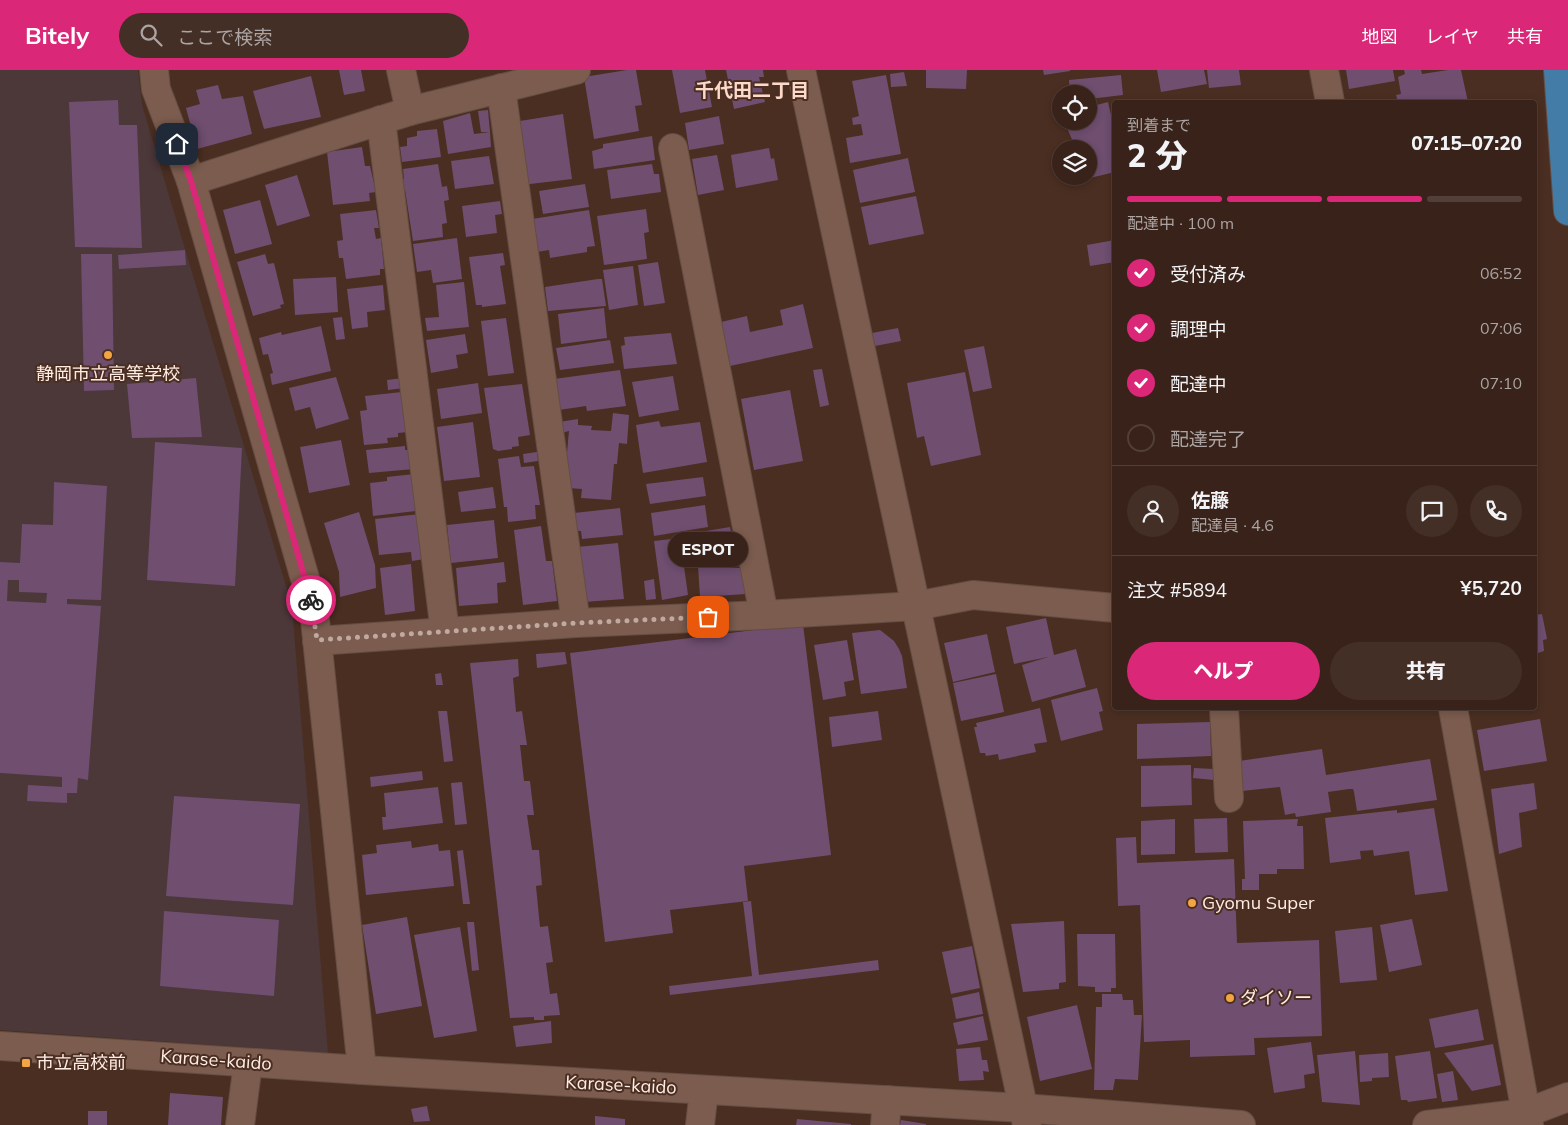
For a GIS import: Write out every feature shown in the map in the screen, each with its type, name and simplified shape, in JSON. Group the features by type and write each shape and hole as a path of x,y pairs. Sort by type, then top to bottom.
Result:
{"main road":[{"path":"1558,70 1568,211"}],"street":[{"path":"154,70 156,89 191,181 314,610 362,1070"},
{"path":"401,70 410,110"},
{"path":"191,181 410,110 576,70"},
{"path":"801,70 1025,1116"},
{"path":"1324,70 1330,100"},
{"path":"501,88 576,623"},
{"path":"381,120 445,632"},
{"path":"673,148 764,615"},
{"path":"317,640 576,623 916,606 973,595 1112,608"},
{"path":"1224,710 1229,798"},
{"path":"1453,710 1528,1119"},
{"name":"Karase-kaido","path":"0,1046 704,1090 886,1113 1025,1116 1241,1125"},
{"path":"240,1125 248,1062"},
{"path":"700,1125 704,1090"},
{"path":"1427,1125 1528,1119 1568,1097"}],"shaded area":[{"name":"静岡市立高等学校","path":"0,70 138,70 142,105 292,606 328,1053 0,1030"}],"building":[{"path":"339,70 361,70 365,91 344,95"},
{"path":"636,70 642,105 635,106 639,131 594,139 584,77"},
{"path":"672,70 705,70 712,107 680,113"},
{"path":"726,70 763,70 764,77 759,77 765,102 734,109"},
{"path":"926,70 967,70 966,89 926,88"},
{"path":"1043,70 1070,70 1070,71 1044,75"},
{"path":"1157,70 1204,70 1207,84 1161,92"},
{"path":"1207,70 1239,70 1241,85 1209,88"},
{"path":"1346,70 1393,70 1395,81 1349,89"},
{"path":"1404,70 1421,70 1422,74 1461,70 1468,100 1397,100 1396,95 1401,94 1398,77 1405,74"},
{"path":"904,72 907,86 891,87 890,74"},
{"path":"886,75 901,154 850,163 846,138 863,135 861,124 853,125 852,118 859,116 852,81"},
{"path":"1121,75 1123,95 1097,98 1097,85 1069,85 1069,80"},
{"path":"311,76 321,117 264,129 253,91"},
{"path":"218,85 222,99 243,96 252,134 197,149 186,108 200,104 196,90"},
{"path":"118,100 119,125 137,125 142,248 75,247 69,102"},
{"path":"1108,102 1112,119 1112,173 1097,176 1097,140 1072,140 1068,130 1097,130 1097,105"},
{"path":"488,110 490,132 481,132 478,111"},
{"path":"470,113 474,134 490,132 491,147 448,154 443,121"},
{"path":"563,114 572,179 522,185 514,122"},
{"path":"719,116 724,144 689,150 685,123"},
{"path":"437,129 441,157 402,162 400,147 407,146 407,138 417,136 417,131"},
{"path":"652,136 655,160 594,169 592,151 603,148 603,144"},
{"path":"362,147 365,166 370,166 376,192 369,193 370,201 333,205 327,152"},
{"path":"769,148 771,159 774,158 778,180 736,188 731,155"},
{"path":"717,155 724,190 698,195 692,159"},
{"path":"489,156 494,184 455,189 451,161"},
{"path":"908,158 915,192 860,203 853,170"},
{"path":"438,164 442,187 447,186 449,200 444,201 447,223 442,224 443,237 413,241 405,190 401,190 399,180 404,179 403,169"},
{"path":"652,164 654,174 659,174 661,192 611,199 607,170"},
{"path":"297,175 310,216 277,226 265,185"},
{"path":"585,184 589,207 543,214 539,191"},
{"path":"916,196 924,234 869,245 861,207"},
{"path":"260,200 272,244 235,254 223,210"},
{"path":"500,201 502,214 495,215 497,233 466,237 462,206"},
{"path":"646,209 649,232 644,233 647,259 604,265 597,216"},
{"path":"376,210 379,228 374,228 376,239 381,238 384,269 380,269 380,275 346,279 343,258 339,258 337,241 343,240 340,214"},
{"path":"589,210 595,246 587,247 587,252 550,258 549,250 537,252 532,219"},
{"path":"457,238 462,279 433,283 431,270 417,272 413,244"},
{"path":"1112,241 1112,262 1090,266 1087,245"},
{"path":"185,250 186,265 119,269 118,255"},
{"path":"503,253 505,265 500,266 506,304 482,307 482,305 476,305 469,257"},
{"path":"81,254 112,254 114,390 84,391"},
{"path":"265,254 268,264 274,263 284,304 280,305 281,308 253,316 237,262"},
{"path":"658,262 665,303 644,306 638,265"},
{"path":"633,266 638,305 609,310 603,270"},
{"path":"336,277 338,312 295,315 293,279"},
{"path":"602,279 606,306 548,311 545,287"},
{"path":"464,282 469,327 427,331 425,318 439,317 436,285"},
{"path":"383,285 385,310 367,312 368,327 352,329 347,289"},
{"path":"803,304 813,348 730,366 721,322 747,316 750,332 783,325 780,310"},
{"path":"604,308 607,338 561,344 558,314"},
{"path":"342,317 345,339 336,340 333,318"},
{"path":"506,318 514,373 488,376 481,321"},
{"path":"321,326 331,371 272,385 270,374 273,373 268,354 263,355 259,338 281,332 282,335"},
{"path":"898,328 901,341 875,346 872,333"},
{"path":"671,333 677,364 624,369 621,346 625,345 624,337"},
{"path":"465,334 468,353 456,355 458,368 431,373 426,340"},
{"path":"610,340 614,363 560,370 556,348"},
{"path":"984,346 992,388 973,392 964,350"},
{"path":"822,369 829,405 820,407 813,370"},
{"path":"620,370 626,406 587,411 586,406 559,410 554,379"},
{"path":"965,372 981,455 931,466 924,436 917,438 907,383"},
{"path":"673,376 679,410 639,417 632,382"},
{"path":"336,377 349,419 316,429 310,407 295,411 289,388"},
{"path":"196,378 202,437 132,438 127,384"},
{"path":"403,378 404,388 388,390 387,380"},
{"path":"478,383 482,413 441,419 437,389"},
{"path":"522,384 530,435 518,437 519,446 512,447 512,449 498,451 493,449 484,388"},
{"path":"790,390 803,461 754,470 741,399"},
{"path":"402,392 408,432 398,433 398,437 387,438 388,443 364,445 360,411 367,410 365,396"},
{"path":"613,413 629,415 627,444 619,443 617,464 614,464 611,500 581,498 582,489 568,488 565,474 569,431 561,433 559,422 578,419 578,425 592,426 591,430 611,431"},
{"path":"659,421 661,427 700,422 707,462 643,473 636,425"},
{"path":"473,422 480,477 444,481 437,427"},
{"path":"341,440 350,485 309,493 300,447"},
{"path":"155,442 242,448 235,586 147,580"},
{"path":"405,446 405,450 411,450 414,469 369,473 366,450"},
{"path":"537,452 538,461 524,463 523,454"},
{"path":"519,456 521,467 534,466 540,505 535,505 536,519 508,522 507,507 504,507 498,459"},
{"path":"414,474 416,511 373,516 370,483 387,481 387,477"},
{"path":"703,477 706,496 650,504 646,484"},
{"path":"54,482 107,486 101,600 67,599 67,604 101,606 88,780 78,778 77,793 67,793 67,803 27,801 28,785 62,787 62,777 0,773 0,562 20,563 22,524 53,525","holes":["8,580 19,580 19,592 47,593 46,603 7,601"]},
{"path":"493,487 496,508 461,512 458,492"},
{"path":"705,505 708,527 654,536 651,513"},
{"path":"620,508 623,535 582,539 581,531 576,531 574,513"},
{"path":"359,512 375,565 376,588 340,597 339,572 324,523"},
{"path":"420,514 425,559 412,561 411,552 379,555 375,519"},
{"path":"494,520 498,558 451,563 447,525"},
{"path":"541,526 546,561 552,561 557,601 523,605 514,530"},
{"path":"730,527 736,555 693,562 688,534"},
{"path":"680,538 688,595 662,600 654,541"},
{"path":"618,543 624,599 584,602 577,547"},
{"path":"504,562 506,582 497,583 498,603 459,606 456,568"},
{"path":"727,562 728,568 743,568 746,594 700,597 698,566"},
{"path":"411,564 415,611 385,615 380,568"},
{"path":"654,579 656,599 646,600 644,581"},
{"path":"1542,614 1547,639 1543,640 1544,651 1537,653 1537,615"},
{"path":"1046,618 1054,655 1076,649 1086,687 1032,702 1022,665 1048,657 1014,664 1006,627"},
{"path":"803,624 831,855 744,866 748,901 670,910 673,933 605,942 570,653"},
{"path":"880,630 894,641 899,649 902,656 907,688 861,694 852,633"},
{"path":"987,634 995,672 953,682 944,643"},
{"path":"847,640 854,680 844,682 846,696 823,700 814,645"},
{"path":"565,652 567,664 537,668 536,654"},
{"path":"518,659 519,676 513,678 516,712 522,711 527,745 520,745 524,781 530,781 534,815 527,815 532,850 539,850 542,885 536,886 540,927 548,926 553,962 546,963 550,994 557,993 560,1015 544,1016 544,1020 534,1020 534,1017 510,1018 470,663"},
{"path":"441,673 443,685 436,685 435,674"},
{"path":"996,674 1004,712 961,721 953,683"},
{"path":"1097,688 1103,711 1099,712 1103,730 1061,741 1051,700"},
{"path":"1040,708 1047,742 1034,744 1036,752 999,760 998,754 986,756 985,753 980,753 974,727 977,727 976,723"},
{"path":"438,711 447,711 453,761 444,762"},
{"path":"878,711 882,740 832,747 829,717"},
{"path":"1540,719 1547,761 1484,771 1477,730"},
{"path":"1210,722 1211,756 1137,759 1137,724"},
{"path":"1322,749 1326,775 1430,759 1437,800 1357,811 1353,789 1349,789 1328,792 1331,812 1296,817 1295,813 1285,815 1280,787 1242,791 1239,761"},
{"path":"1191,765 1192,805 1141,807 1141,766"},
{"path":"1194,768 1214,769 1214,780 1193,778"},
{"path":"422,771 423,780 371,787 370,777"},
{"path":"462,782 467,824 455,825 451,783"},
{"path":"1534,783 1537,809 1519,813 1522,847 1499,854 1491,789"},
{"path":"438,787 443,823 383,830 382,817 386,817 384,793"},
{"path":"174,796 300,804 293,905 166,896"},
{"path":"1434,808 1448,891 1415,895 1409,851 1374,856 1373,850 1360,851 1361,859 1330,863 1325,818 1397,810 1397,813"},
{"path":"1227,818 1228,852 1195,853 1194,819"},
{"path":"1175,819 1175,854 1141,855 1141,821"},
{"path":"1298,819 1297,826 1303,826 1304,869 1277,869 1277,874 1259,874 1259,890 1242,890 1242,879 1245,879 1243,821"},
{"path":"1136,837 1137,863 1234,859 1237,943 1319,940 1322,1036 1254,1038 1255,1055 1190,1057 1190,1040 1144,1042 1140,905 1118,906 1116,838"},
{"path":"411,841 412,848 438,844 439,851 450,850 454,886 366,895 362,855 377,853 376,845"},
{"path":"463,850 470,904 463,904 457,851"},
{"path":"751,901 759,975 878,960 879,970 670,995 669,986 752,976 743,902"},
{"path":"164,911 279,920 274,996 160,986"},
{"path":"407,917 422,1006 376,1014 362,925"},
{"path":"1412,919 1422,965 1389,972 1380,925"},
{"path":"1064,921 1066,982 1059,983 1059,989 1023,992 1011,924"},
{"path":"467,922 474,922 479,970 472,971"},
{"path":"460,927 477,1031 434,1038 414,935"},
{"path":"1372,927 1377,980 1340,983 1335,931"},
{"path":"1077,934 1115,934 1116,988 1111,988 1111,992 1095,992 1095,987 1078,986"},
{"path":"972,946 980,988 951,994 942,952"},
{"path":"979,992 983,1014 956,1019 952,998"},
{"path":"1102,994 1122,994 1123,1000 1133,1000 1134,1015 1142,1015 1138,1080 1115,1079 1113,1090 1094,1090 1096,1007 1102,1007"},
{"path":"1077,1005 1092,1069 1040,1081 1027,1017"},
{"path":"1478,1009 1484,1040 1435,1048 1429,1019"},
{"path":"983,1016 988,1040 958,1045 953,1023"},
{"path":"551,1021 552,1043 516,1047 513,1026"},
{"path":"1311,1042 1315,1073 1304,1075 1305,1088 1274,1093 1267,1048"},
{"path":"1493,1044 1501,1085 1472,1091 1444,1053"},
{"path":"980,1047 982,1060 987,1060 989,1072 983,1071 984,1080 959,1081 956,1049"},
{"path":"1355,1051 1360,1105 1322,1102 1317,1055"},
{"path":"1430,1051 1437,1098 1408,1102 1407,1100 1401,1100 1395,1056"},
{"path":"1388,1053 1389,1077 1372,1078 1372,1081 1360,1082 1359,1055"},
{"path":"1453,1071 1458,1100 1442,1102 1437,1074"},
{"path":"170,1093 223,1097 221,1125 168,1125"},
{"path":"427,1106 430,1121 414,1122 411,1109"},
{"path":"88,1111 107,1111 107,1125 88,1125"},
{"path":"595,1116 625,1119 625,1125 595,1125"},
{"path":"797,1119 851,1124 851,1125 796,1125"},
{"path":"901,1120 926,1124 926,1125 900,1125"}],"way so far":[{"path":"311,600 317,640 576,623 708,617"}],"place":[{"name":"静岡市立高等学校","path":"108,355"},
{"name":"ESPOT","path":"708,617"},
{"name":"Gyomu Super","path":"1192,903"},
{"name":"ダイソー","path":"1230,998"},
{"name":"市立高校前","path":"26,1063"}],"district":[{"name":"千代田二丁目","path":"752,90"}],"route":[{"path":"177,144 191,181 311,600"}]}
